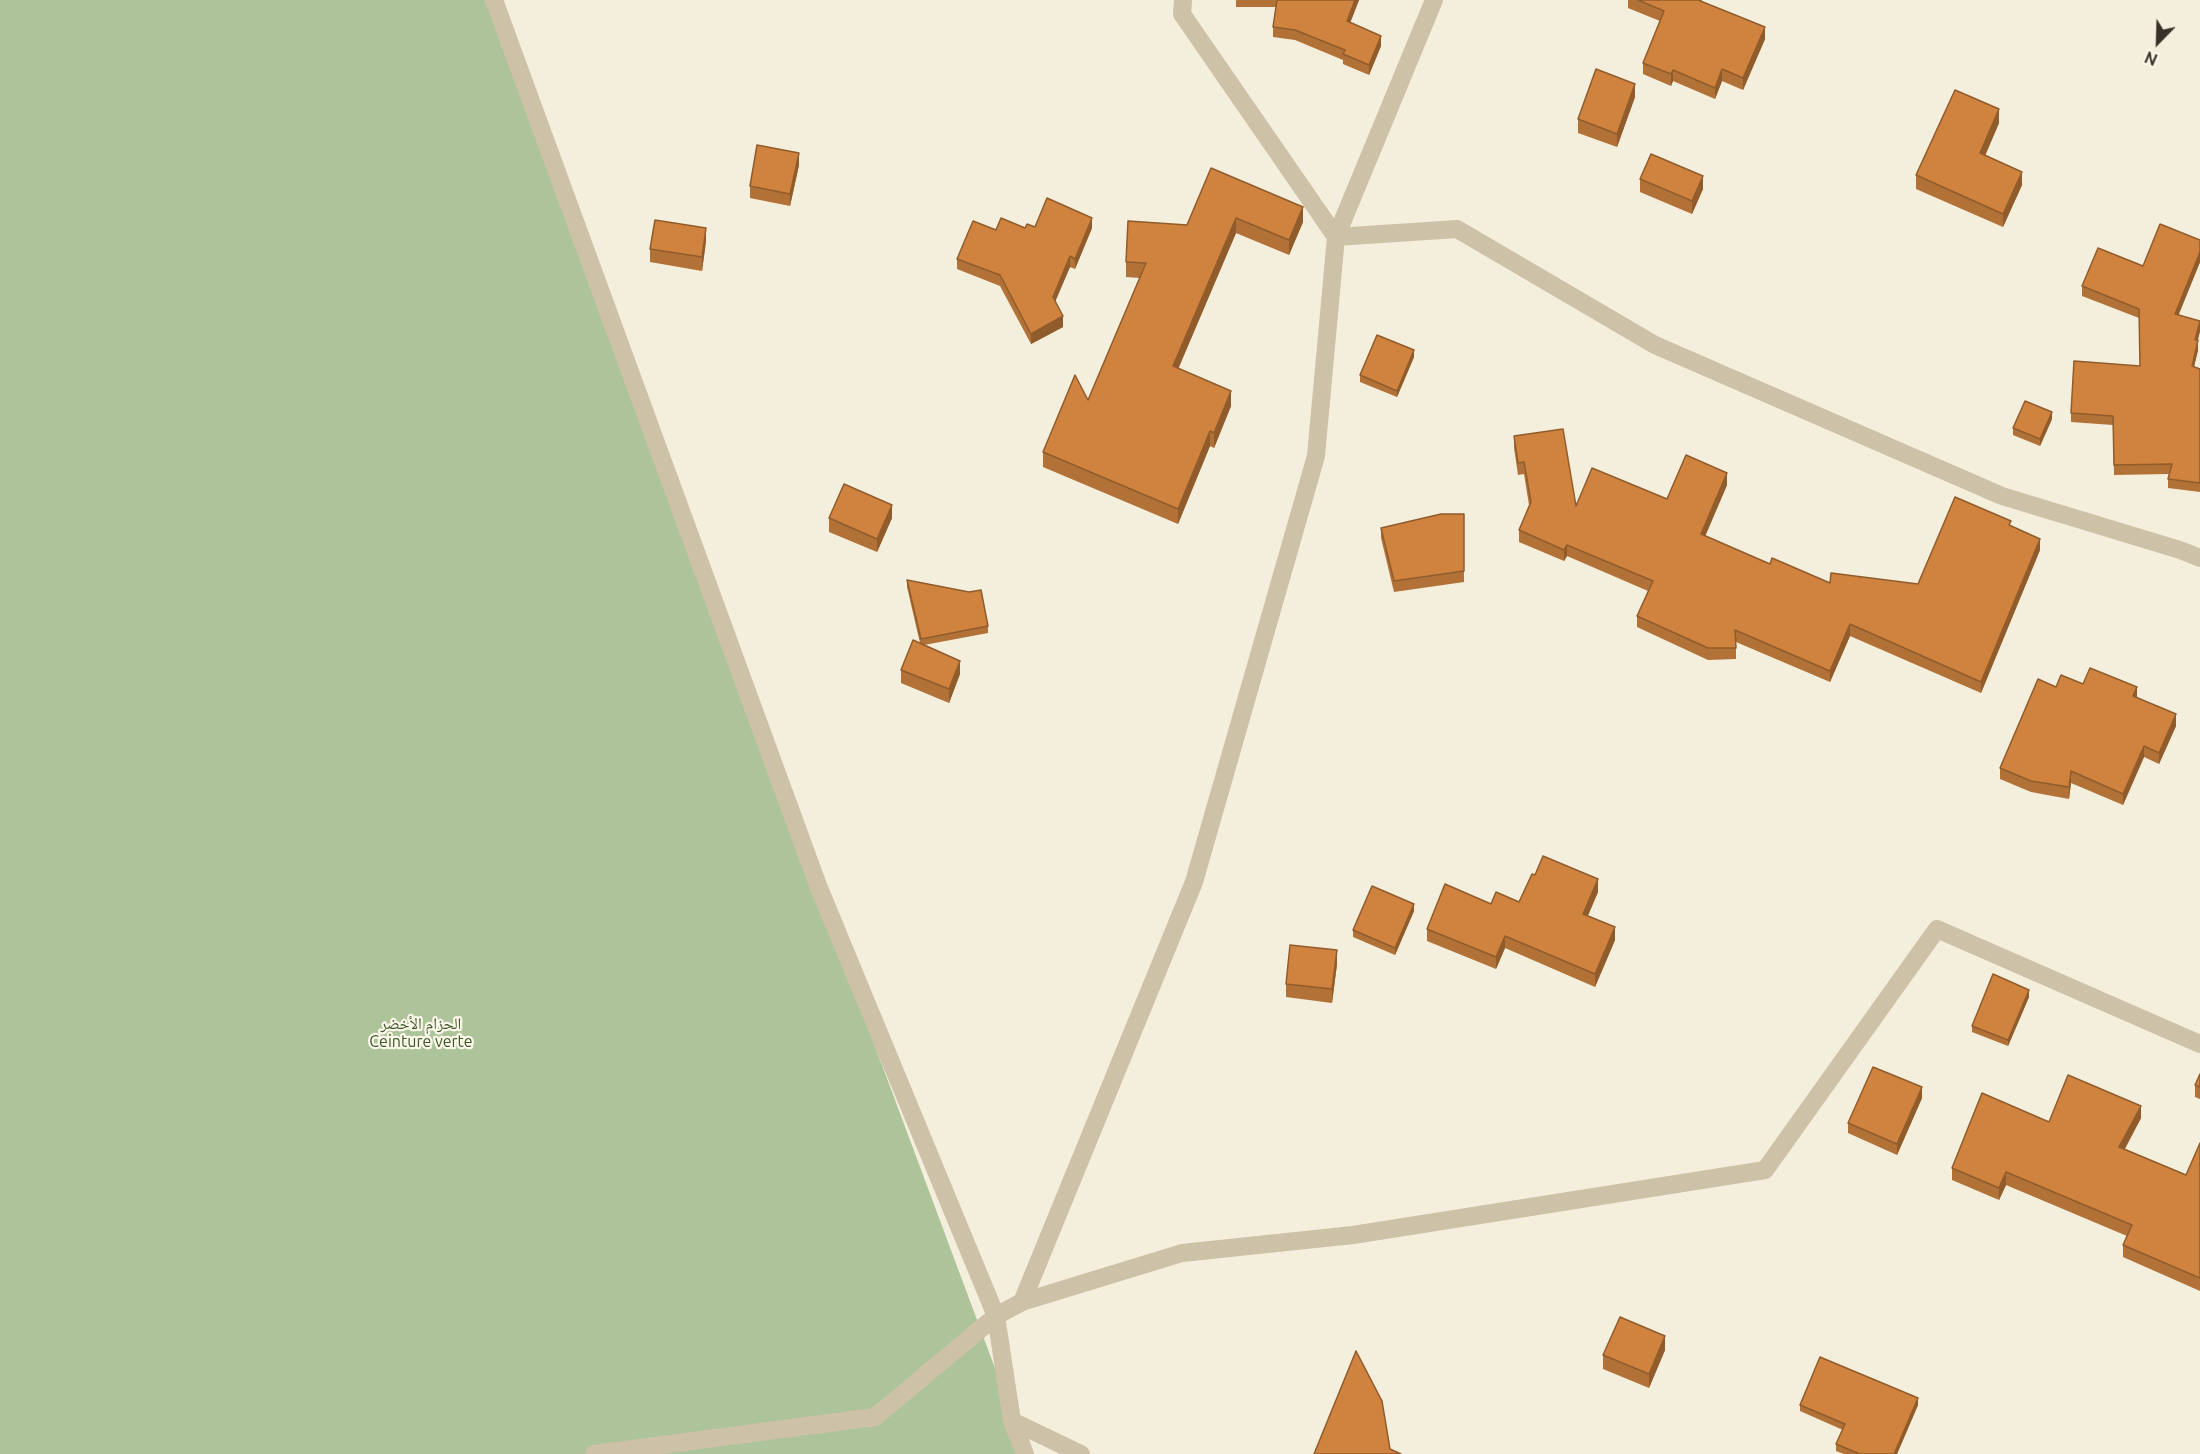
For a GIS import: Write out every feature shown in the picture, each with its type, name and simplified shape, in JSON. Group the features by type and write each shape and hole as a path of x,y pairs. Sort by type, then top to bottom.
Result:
{"street":[{"path":"494,0 819,888 996,1316 1012,1422 1025,1454"},
{"path":"1184,0 1182,14 1336,237"},
{"path":"1022,1302 1194,882 1316,456 1336,237 1434,0"},
{"path":"1336,237 1457,229 1654,345 2002,496 2200,558"},
{"path":"2180,550 2200,541"},
{"path":"594,1454 875,1417 996,1316 1022,1302 1182,1252 1353,1235 1765,1170 1937,929 2200,1044"},
{"path":"1012,1422 1081,1454"}],"green space":[{"name":"الحزام الأخضر Ceinture verte","path":"0,0 485,0 1027,1454 0,1454"}],"building":[{"path":"1277,0 1355,0 1347,21 1381,36 1369,65 1343,54 1345,50 1295,30 1273,27"},
{"path":"1638,0 1698,0 1765,27 1743,78 1722,69 1715,88 1673,70 1671,74 1643,63 1664,11"},
{"path":"1596,69 1635,84 1617,134 1578,119"},
{"path":"1955,90 1999,109 1980,153 2022,172 2003,214 1916,175"},
{"path":"757,145 799,153 790,194 750,186"},
{"path":"1651,154 1703,176 1692,201 1640,179"},
{"path":"1211,168 1303,207 1289,240 1236,218 1173,366 1231,391 1214,433 1210,431 1178,509 1043,452 1075,375 1088,400 1146,263 1126,262 1128,221 1187,225"},
{"path":"1047,198 1092,218 1075,259 1070,256 1053,297 1063,316 1031,334 1000,275 957,259 973,221 996,230 1001,218 1025,228 1027,224 1035,227"},
{"path":"655,220 706,228 702,257 650,249"},
{"path":"2160,224 2200,240 2200,252 2175,314 2200,321 2192,366 2200,369 2200,483 2168,479 2172,464 2114,465 2113,416 2071,413 2074,361 2140,366 2139,309 2082,286 2098,248 2143,266"},
{"path":"1377,335 1414,350 1397,391 1360,375"},
{"path":"2025,401 2052,412 2040,439 2013,428"},
{"path":"1563,429 1576,506 1592,468 1667,499 1686,455 1727,473 1701,534 1770,564 1772,558 1830,583 1831,573 1918,584 1955,497 2011,521 2009,525 2040,539 1981,682 1850,624 1830,671 1735,630 1736,648 1708,648 1637,616 1653,581 1567,545 1564,550 1519,530 1531,502 1524,462 1518,463 1514,436"},
{"path":"844,484 892,505 877,539 829,518"},
{"path":"1441,514 1464,514 1464,571 1394,581 1381,528"},
{"path":"907,580 969,592 981,590 988,626 921,639"},
{"path":"913,640 960,661 949,689 901,670"},
{"path":"2090,668 2137,687 2133,696 2176,714 2159,753 2144,746 2123,794 2071,771 2069,787 2031,781 2000,768 2038,679 2056,687 2061,675 2083,684"},
{"path":"1543,856 1598,879 1583,914 1615,927 1595,974 1505,936 1496,957 1427,929 1445,884 1491,904 1496,892 1519,902"},
{"path":"1372,886 1414,904 1395,948 1353,930"},
{"path":"1290,945 1337,950 1332,989 1286,984"},
{"path":"1993,974 2029,990 2008,1040 1972,1026"},
{"path":"1873,1067 1922,1087 1897,1144 1848,1123"},
{"path":"2200,1074 2200,1087 2195,1085"},
{"path":"2068,1075 2141,1106 2119,1147 2186,1175 2200,1143 2200,1278 2123,1245 2132,1225 2006,1172 1999,1188 1952,1168 1982,1093 2049,1122"},
{"path":"1620,1317 1665,1336 1649,1374 1603,1355"},
{"path":"1356,1351 1382,1401 1390,1449 1401,1454 1314,1454"},
{"path":"1820,1357 1918,1398 1894,1454 1860,1454 1836,1444 1845,1424 1800,1405"}]}
